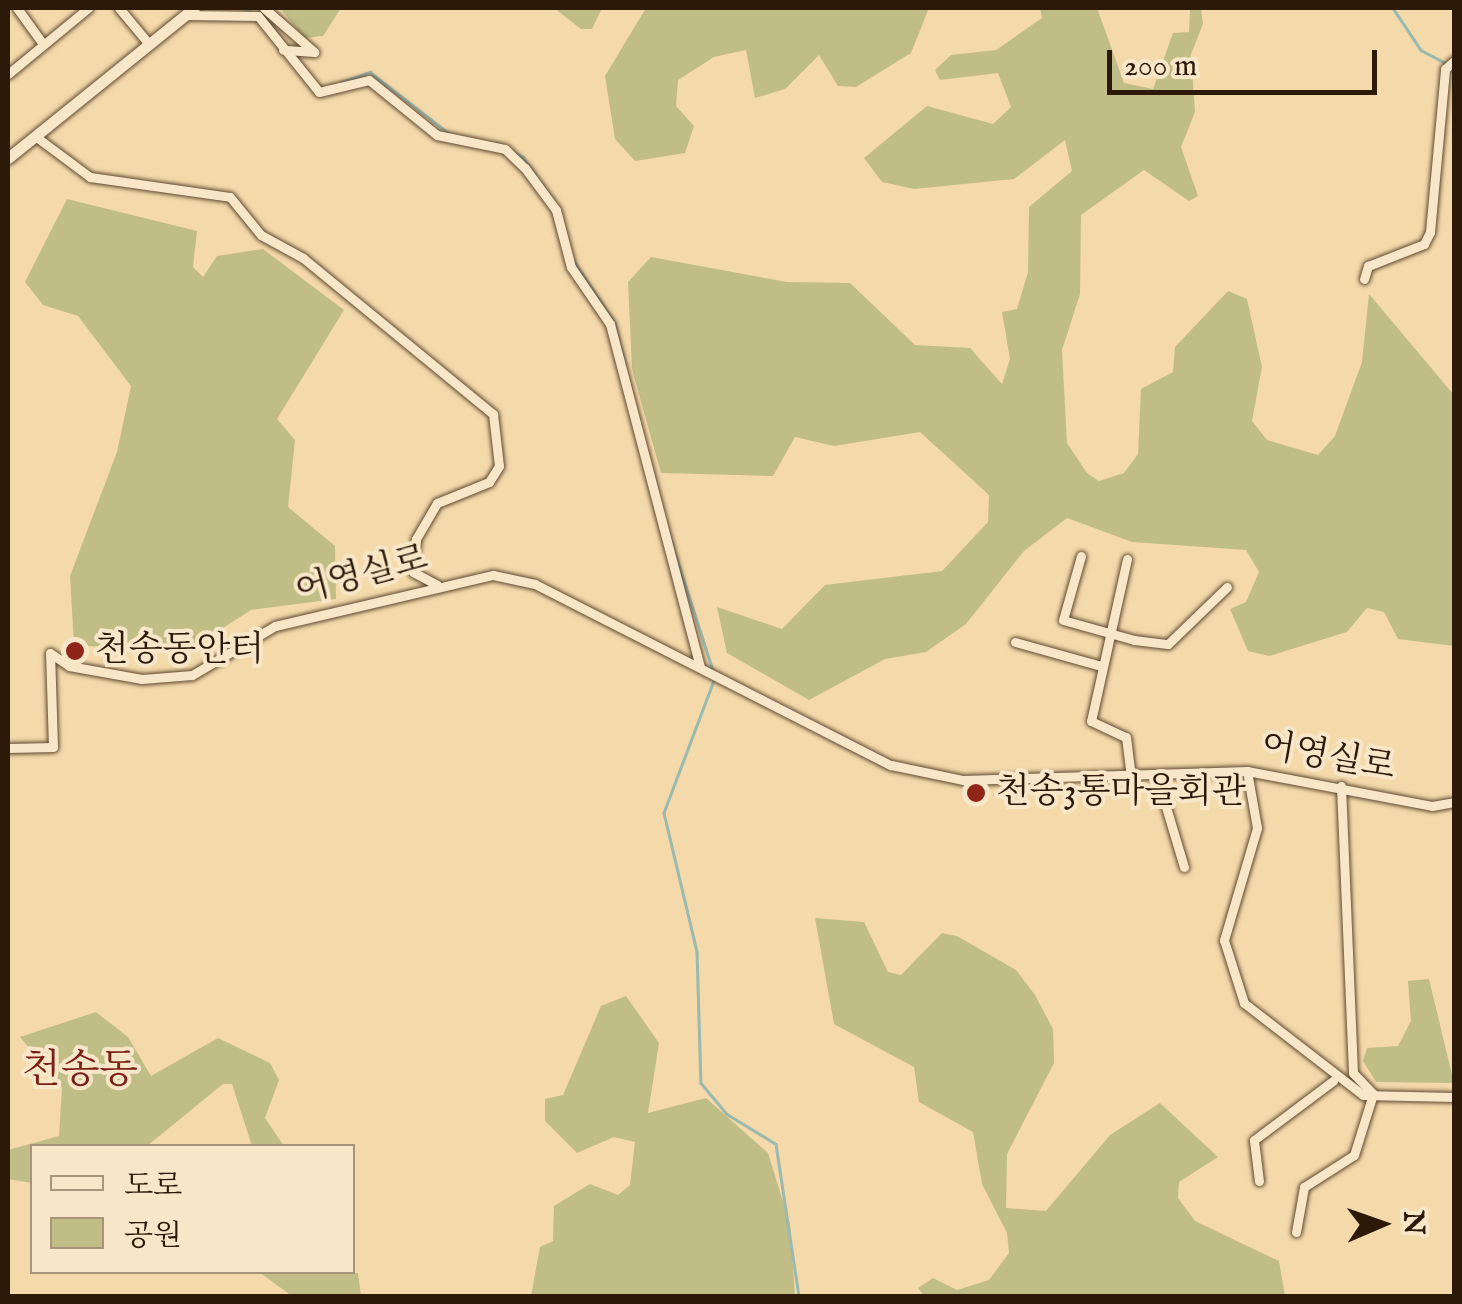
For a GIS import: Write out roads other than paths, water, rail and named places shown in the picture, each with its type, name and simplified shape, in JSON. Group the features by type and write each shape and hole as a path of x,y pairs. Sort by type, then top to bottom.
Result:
{"street":[{"path":"16,8 43,44"},
{"path":"8,74 88,8"},
{"path":"119,8 149,44"},
{"path":"264,8 314,52 283,50"},
{"path":"8,155 190,11 258,16 320,92 369,80 437,135 513,153 556,210 572,267 610,324 702,668"},
{"path":"1364,280 1368,266 1424,244 1430,232 1444,70 1454,61"},
{"path":"34,136 90,177 230,197 262,235 303,258 492,414 499,466 489,482 437,503 416,539 413,572 437,586"},
{"path":"1081,556 1061,615 1109,633 1168,644 1227,587"},
{"path":"1126,559 1091,721 1126,737 1130,777"},
{"name":"어영실로","path":"8,748 53,748 50,653 69,666 142,679 192,674 275,626 493,575 536,584 891,765 962,780 1247,771 1454,802"},
{"path":"1015,642 1101,666"},
{"path":"1247,771 1257,828 1239,873 1226,959 1244,1003 1333,1081 1373,1094 1454,1097"},
{"path":"1157,776 1184,868"},
{"path":"1341,786 1353,1072 1373,1094"},
{"path":"1258,1181 1254,1140 1333,1081"},
{"path":"1296,1232 1304,1187 1354,1155 1373,1094"}],"waterway":[{"path":"240,8 251,11"},
{"path":"1393,8 1421,50 1444,62"},
{"path":"264,15 283,41"},
{"path":"342,82 370,72 450,134"},
{"path":"497,143 523,157 560,210"},
{"path":"574,261 615,323 625,364"},
{"path":"668,531 713,670"},
{"path":"715,678 664,813 697,951 701,1083 727,1114 776,1144 799,1296"}],"place":[{"name":"천송동안터","path":"75,651"},
{"name":"천송3통마을회관","path":"976,793"}],"district":[{"name":"천송동","path":"80,1072"}]}
